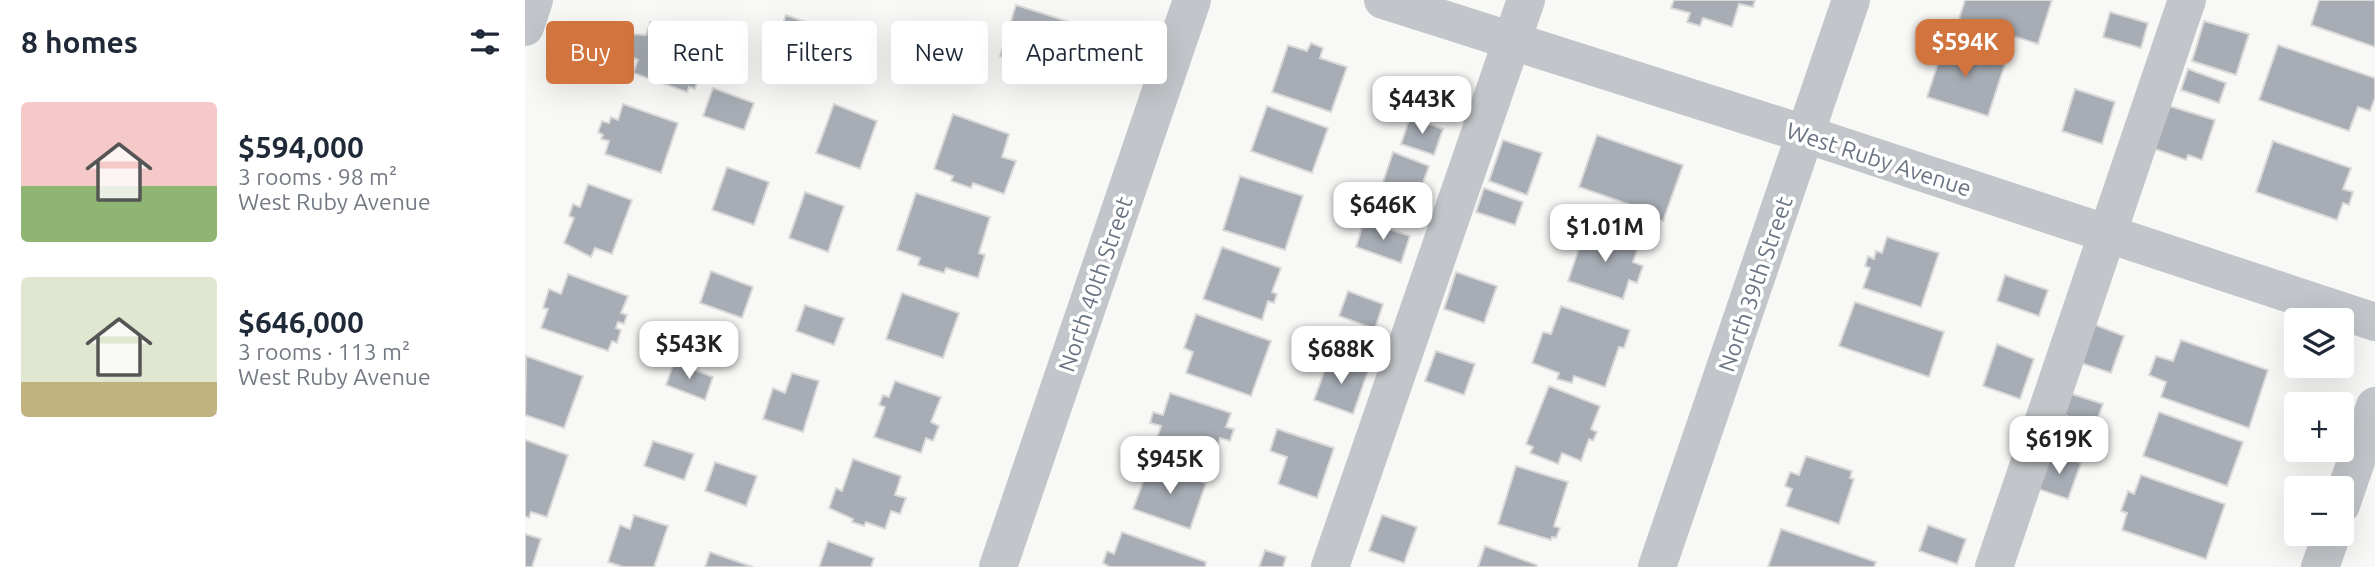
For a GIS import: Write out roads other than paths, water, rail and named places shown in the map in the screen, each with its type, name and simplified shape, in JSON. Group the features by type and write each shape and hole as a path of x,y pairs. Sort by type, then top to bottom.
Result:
{"street":[{"path":"525,27 534,0"},
{"name":"North 40th Street","path":"998,567 1192,0"},
{"name":"West Ruby Avenue","path":"1383,0 1511,43 1805,134 2375,322"},
{"path":"1330,567 1525,0"},
{"name":"North 39th Street","path":"1657,567 1851,0"},
{"path":"1994,567 2187,0"},
{"path":"2351,476 2375,406"},
{"path":"2320,567 2328,546"}]}
